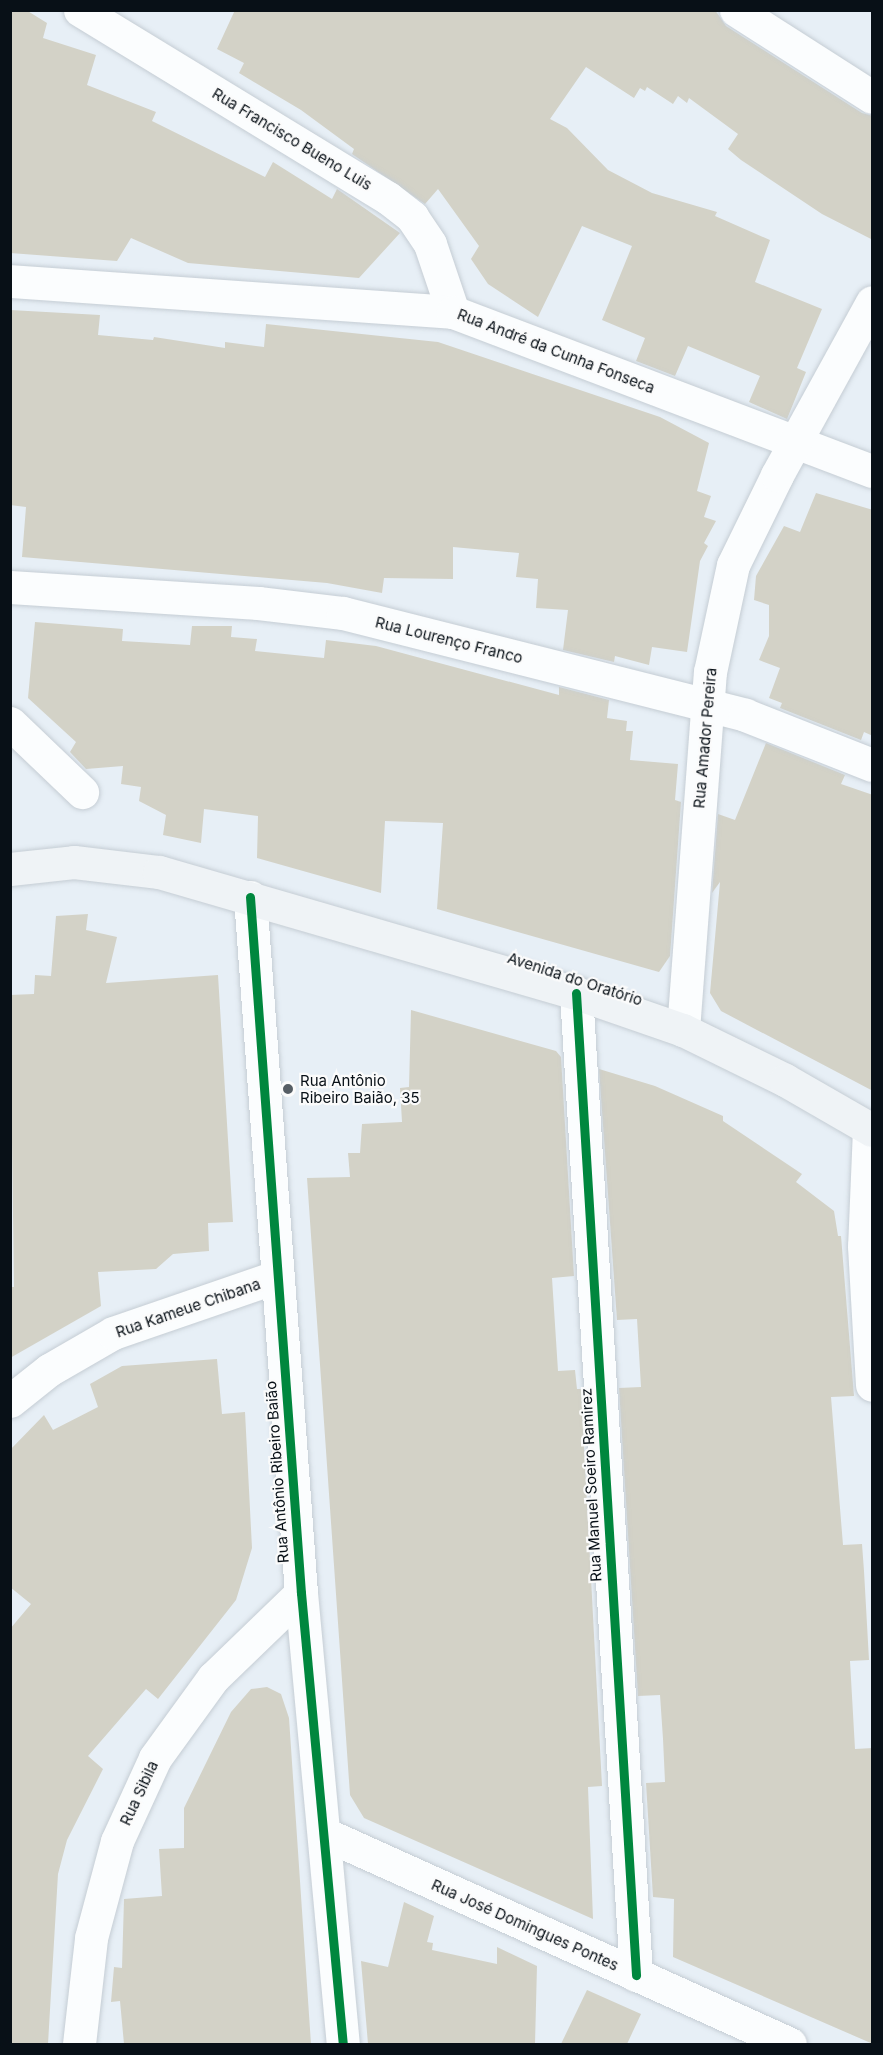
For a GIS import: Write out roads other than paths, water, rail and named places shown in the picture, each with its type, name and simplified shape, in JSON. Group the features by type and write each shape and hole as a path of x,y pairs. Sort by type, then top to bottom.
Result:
{"main road":[{"name":"Avenida do Oratório","path":"10,869 74,862 159,872 576,993 683,1030 785,1080 871,1130"}],"street":[{"name":"Rua Francisco Bueno Luis","path":"80,10 388,198 412,217 430,244 453,312"},
{"path":"736,10 873,97"},
{"name":"Rua André da Cunha Fonseca","path":"10,281 453,312 873,471"},
{"name":"Rua Amador Pereira","path":"683,1030 710,672 733,565 796,441 873,302"},
{"name":"Rua Lourenço Franco","path":"10,586 258,603 344,613 744,715 873,765"},
{"path":"10,723 82,792"},
{"name":"Rua Antônio Ribeiro Baião","path":"250,897 276,1277 301,1593 344,2044"},
{"name":"Rua Manuel Soeiro Ramirez","path":"576,993 636,1975"},
{"path":"871,1130 864,1246 873,1384"},
{"name":"Rua Kameue Chibana","path":"10,1401 49,1370 113,1334 276,1277"},
{"name":"Rua Sibila","path":"80,2044 97,1916 117,1840 155,1758 213,1678 301,1593"},
{"name":"Rua José Domingues Pontes","path":"325,1834 790,2044"}],"place":[{"name":"Rua Antônio Ribeiro Baião, 35","path":"288,1089"}]}
